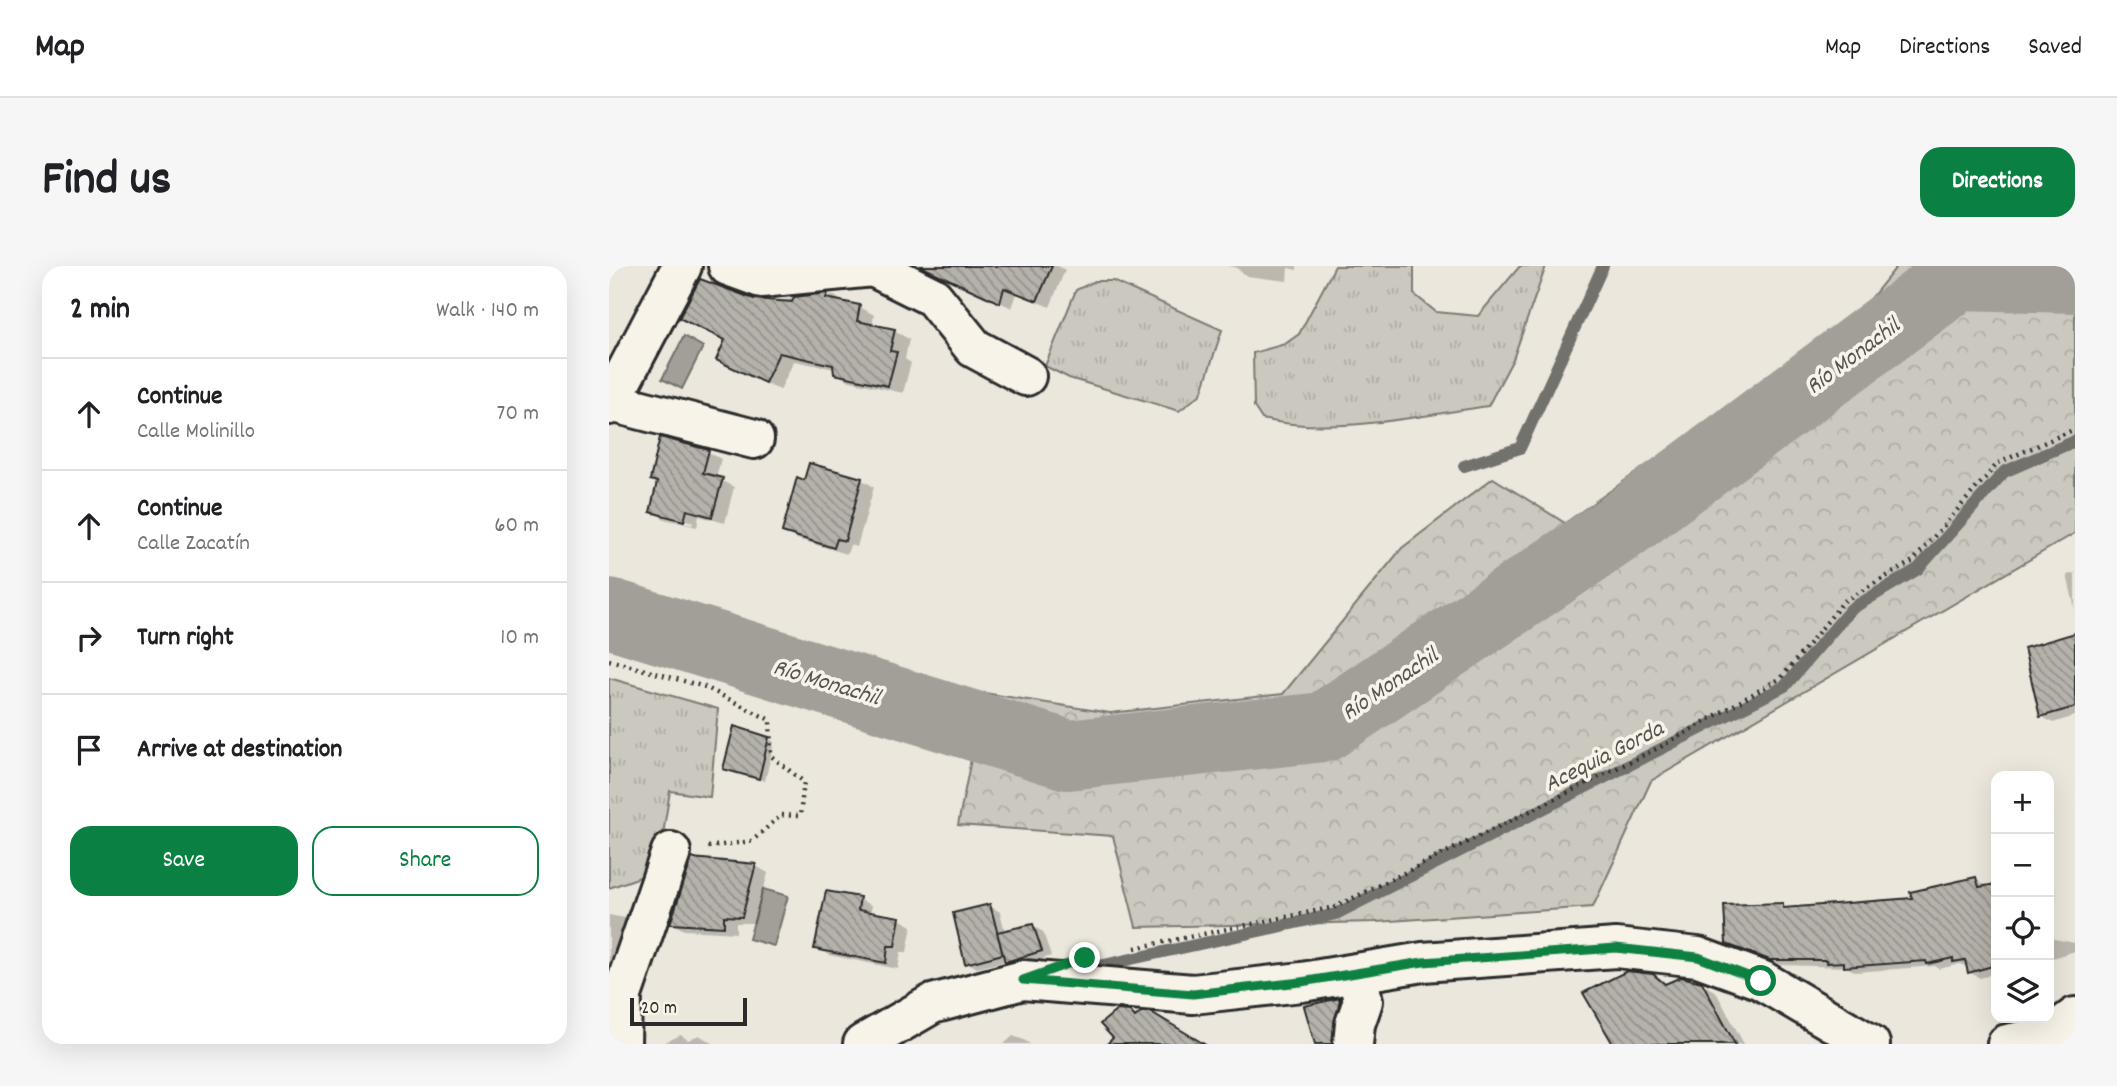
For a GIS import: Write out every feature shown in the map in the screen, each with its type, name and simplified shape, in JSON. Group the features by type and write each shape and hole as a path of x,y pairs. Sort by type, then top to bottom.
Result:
{"street":[{"path":"682,266 610,403 754,439"},
{"path":"728,266 761,278 873,267 933,298 974,348 1025,376"},
{"path":"621,1044 622,995 671,852"},
{"path":"863,1044 932,1004 1023,980 1193,994 1301,982 1423,962 1616,948 1698,957 1761,981 1870,1044"},
{"path":"1353,1044 1355,1024 1363,1001 1357,973"},
{"path":"2007,1044 2051,1035 2075,1017"}],"path":[{"path":"1124,950 1335,907 1663,746 1781,678 1844,601 1913,561 1999,463 2075,429"},
{"path":"609,660 705,687 770,720 771,756 804,782 800,816 781,815 752,841 671,852"}],"green space":[{"path":"1335,266 1414,266 1414,294 1436,312 1478,316 1520,266 1546,266 1513,359 1488,406 1346,425 1289,424 1262,419 1254,407 1253,353 1285,344 1299,334"},
{"path":"1897,266 2075,266 2075,533 1651,781 1593,907 1376,922 1136,927 1113,836 958,825 984,693 1110,713 1283,694 1402,548 1493,478 1565,523 1856,317"},
{"path":"1095,281 1113,281 1222,330 1201,394 1179,411 1069,378 1045,366 1076,290"},
{"path":"609,678 718,709 710,797 670,791 657,871 609,888"}],"shaded area":[{"path":"684,336 703,347 682,389 662,379"},
{"path":"763,889 788,896 774,946 749,939"}],"building":[{"path":"920,266 1052,266 1037,301 1004,288 1000,303"},
{"path":"700,279 754,299 792,302 794,297 828,293 826,298 860,305 857,321 895,329 890,351 897,352 888,386 834,374 833,365 779,353 765,383 716,360 725,340 679,318"},
{"path":"660,437 709,450 703,473 723,478 712,517 687,510 684,521 650,512 657,482 650,480"},
{"path":"809,463 862,478 845,541 837,539 834,548 782,532 797,477 804,480"},
{"path":"2075,633 2075,707 2040,717 2024,648"},
{"path":"734,726 769,737 759,779 723,769"},
{"path":"692,858 756,864 742,917 724,916 724,927 670,924"},
{"path":"1976,877 1979,887 1991,885 1991,966 1968,973 1965,960 1953,962 1953,958 1927,964 1926,961 1844,967 1844,962 1827,963 1826,960 1770,960 1726,944 1724,905 1783,903 1783,908 1912,898 1910,892"},
{"path":"826,891 860,897 858,910 900,917 895,946 888,946 886,963 814,949"},
{"path":"990,904 1003,954 965,964 953,913"},
{"path":"1033,924 1042,951 1005,962 997,932"},
{"path":"1627,971 1653,974 1665,984 1681,977 1702,982 1735,1044 1613,1044 1583,993"},
{"path":"1340,998 1332,1044 1315,1044 1304,1006"},
{"path":"1117,1010 1130,1011 1135,1017 1141,1012 1151,1012 1204,1044 1107,1044 1113,1038 1100,1024"}],"waterway":[{"path":"1464,466 1520,448 1603,266"},
{"name":"Río Monachil","path":"609,613 1068,755 1324,727 1622,526 1959,275 2075,278"},
{"name":"Acequia Gorda","path":"1081,970 1336,914 1785,686 1851,609 1918,569 2004,472 2075,441"}],"route":[{"path":"1085,958 1023,980 1193,994 1301,982 1423,962 1616,948 1698,957 1761,981"}]}
